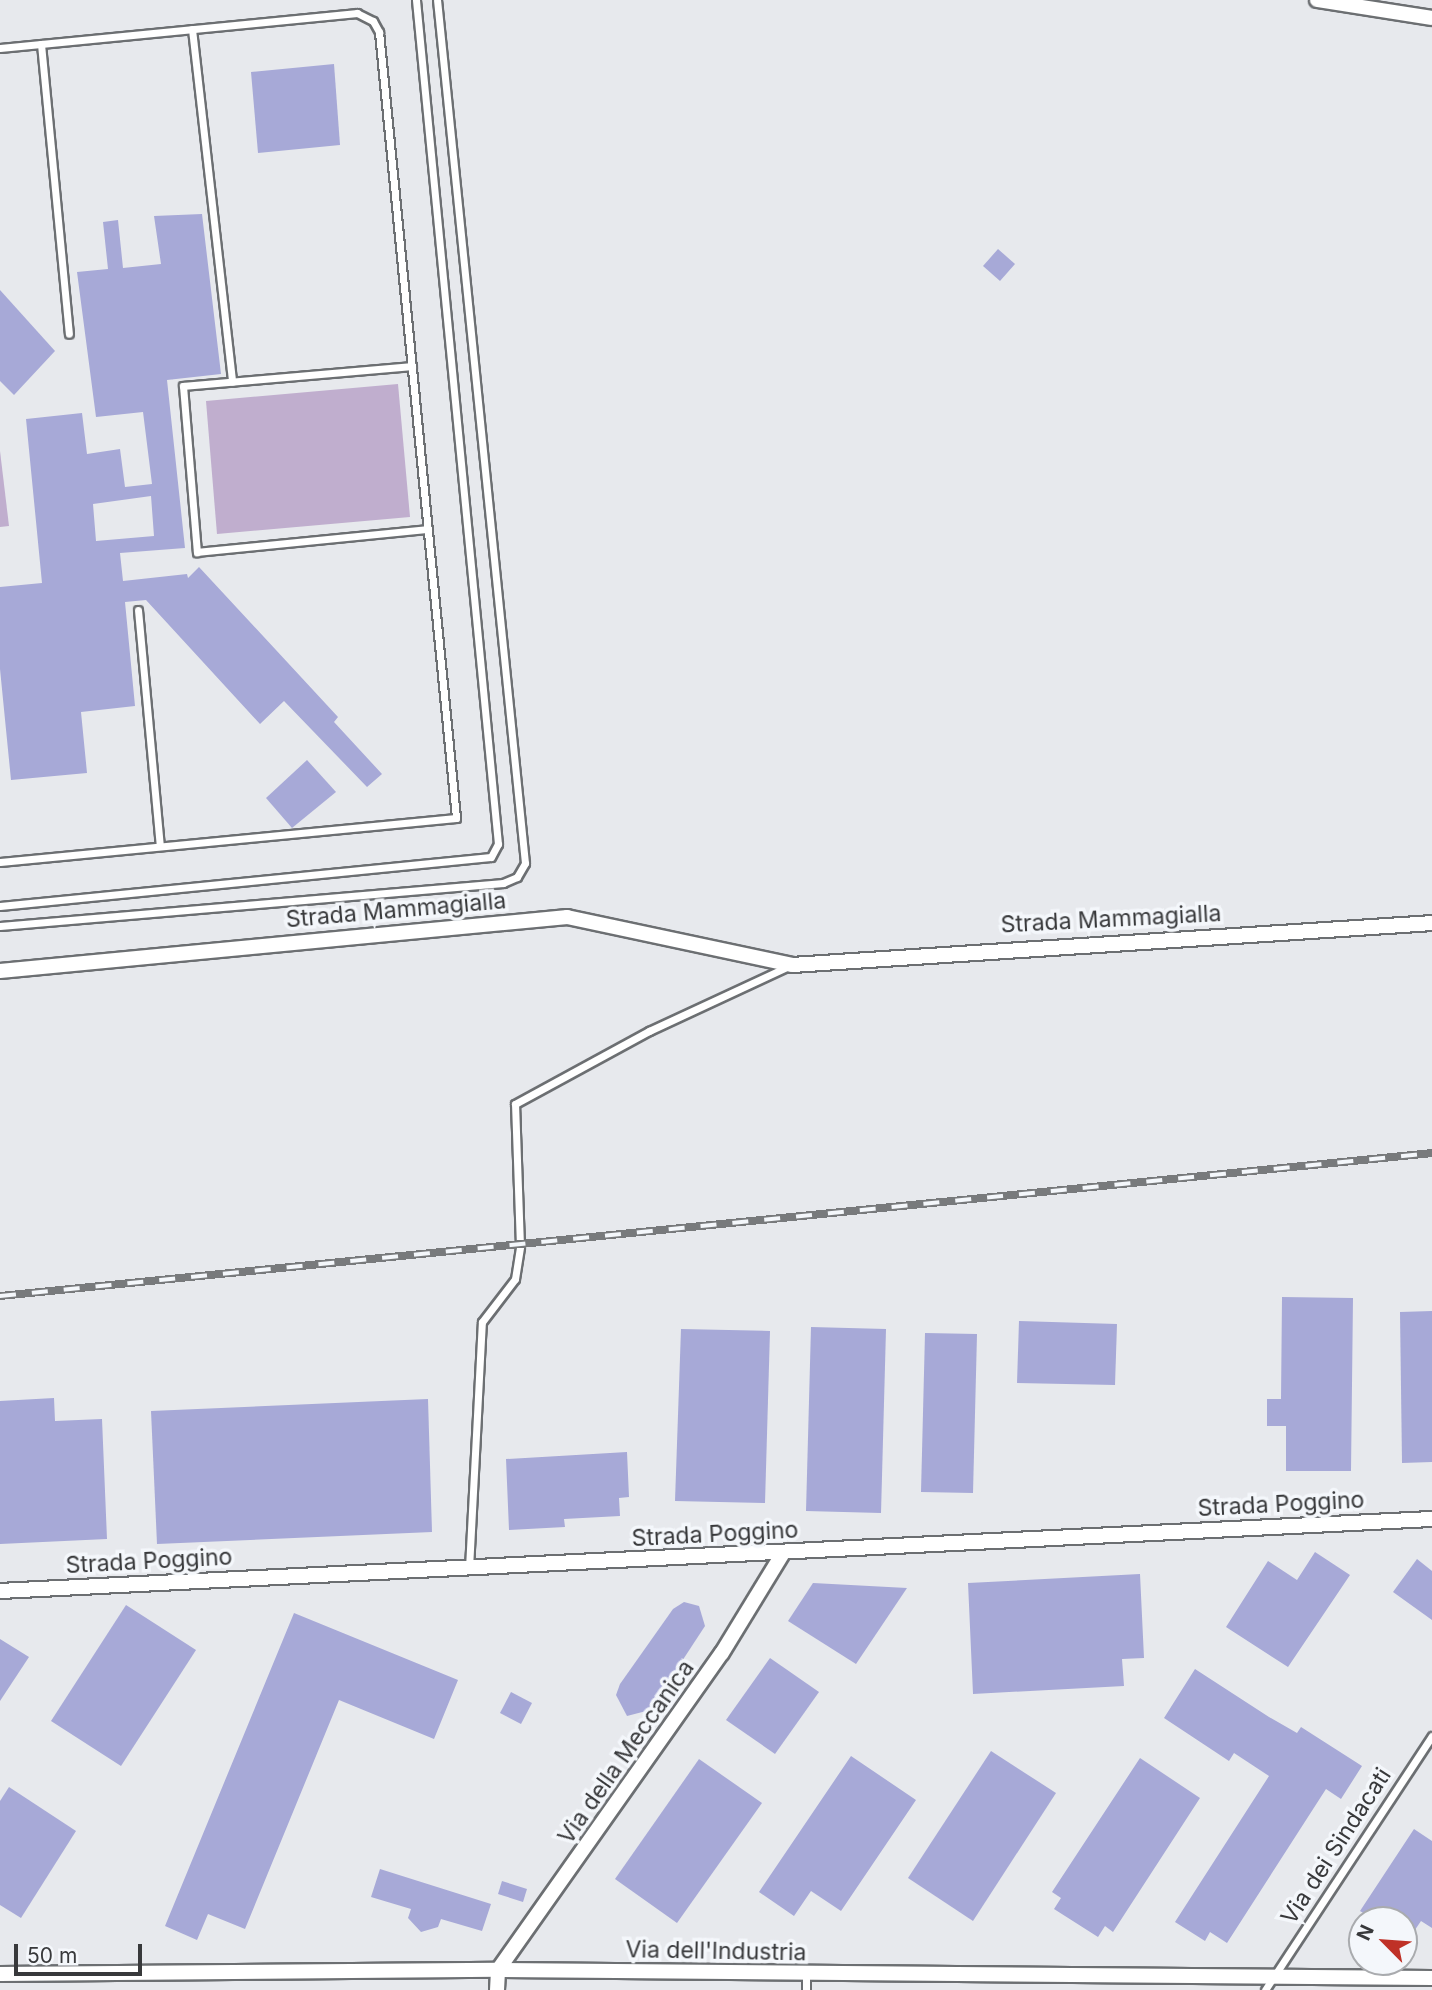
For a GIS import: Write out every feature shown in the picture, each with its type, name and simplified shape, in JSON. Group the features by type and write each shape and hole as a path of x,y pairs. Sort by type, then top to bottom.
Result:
{"street":[{"path":"1317,0 1432,18"},
{"name":"Strada Mammagialla","path":"0,971 567,917 792,965 1432,923"},
{"name":"Strada Poggino","path":"0,1591 1432,1519"},
{"name":"Via della Meccanica","path":"498,1970 722,1653 783,1553"},
{"path":"497,1990 498,1970"},
{"name":"Via dell'Industria","path":"0,1974 498,1970 806,1983 1269,1984 1432,1978"}],"lane":[{"path":"0,906 491,857 498,844 415,0"},
{"path":"0,926 503,883 517,877 525,863 437,0"},
{"path":"0,48 357,13 373,21 379,32 456,818 0,862"},
{"path":"192,29 232,382"},
{"path":"41,44 69,334"},
{"path":"412,366 183,386 197,552 428,529"},
{"path":"138,610 160,846"},
{"name":"Strada Mammagialla","path":"469,1568 482,1322 515,1279 520,1246 515,1104 649,1031 792,965"},
{"name":"Via dei Sindacati","path":"1269,1984 1432,1736"}],"shaded area":[{"path":"398,384 410,517 217,534 206,401"},
{"path":"0,451 9,526 0,527"}],"building":[{"path":"334,64 340,145 258,153 251,72"},
{"path":"202,214 221,374 167,380 185,548 120,553 123,581 187,574 188,578 199,567 338,717 334,722 382,774 367,787 284,701 260,724 146,600 125,602 135,706 81,712 87,773 11,780 0,669 0,587 42,583 26,419 82,413 87,454 120,449 125,487 152,484 143,412 96,417 77,272 108,269 103,222 118,220 123,268 161,264 154,216","holes":["151,496 154,536 96,541 93,504"]},
{"path":"998,249 1015,264 1000,281 983,266"},
{"path":"0,290 55,351 14,395 0,381"},
{"path":"307,760 336,792 292,828 266,798"},
{"path":"1282,1297 1353,1298 1351,1471 1286,1471 1286,1426 1267,1426 1267,1399 1281,1399"},
{"path":"1432,1311 1432,1462 1402,1463 1400,1312"},
{"path":"1019,1321 1117,1324 1115,1385 1017,1383"},
{"path":"811,1327 886,1329 881,1513 806,1511"},
{"path":"681,1329 770,1331 765,1503 675,1501"},
{"path":"925,1333 977,1334 973,1493 921,1492"},
{"path":"54,1398 55,1421 102,1419 107,1539 0,1544 0,1401"},
{"path":"428,1399 432,1532 157,1544 151,1411"},
{"path":"627,1452 629,1497 619,1498 620,1516 564,1519 565,1527 509,1530 506,1459"},
{"path":"1315,1552 1350,1575 1288,1667 1226,1627 1268,1561 1297,1580"},
{"path":"1417,1559 1432,1571 1432,1620 1393,1592"},
{"path":"1140,1574 1144,1658 1122,1659 1124,1686 973,1694 968,1583"},
{"path":"813,1583 907,1588 856,1664 788,1621"},
{"path":"684,1602 699,1606 705,1626 650,1710 627,1716 616,1695 620,1684 673,1609"},
{"path":"126,1605 196,1650 121,1766 51,1721"},
{"path":"294,1613 458,1680 434,1739 339,1700 245,1929 208,1914 197,1940 165,1926"},
{"path":"0,1639 29,1657 0,1701"},
{"path":"770,1658 819,1692 775,1754 726,1720"},
{"path":"1195,1669 1269,1717 1297,1733 1301,1727 1362,1766 1341,1799 1326,1789 1227,1943 1210,1932 1205,1941 1175,1922 1269,1776 1234,1753 1229,1761 1164,1718"},
{"path":"511,1692 532,1703 521,1724 500,1713"},
{"path":"991,1751 1056,1793 973,1921 908,1878"},
{"path":"851,1756 916,1800 841,1911 811,1891 794,1916 759,1892"},
{"path":"1140,1758 1200,1798 1113,1932 1105,1926 1098,1937 1054,1909 1061,1898 1052,1892"},
{"path":"699,1759 762,1803 677,1923 615,1879"},
{"path":"9,1787 76,1831 21,1918 0,1905 0,1801"},
{"path":"1414,1829 1432,1841 1432,1928 1421,1921 1418,1925 1418,1906 1363,1906"},
{"path":"380,1869 491,1904 482,1931 441,1919 438,1927 421,1932 408,1918 411,1909 371,1897"},
{"path":"502,1881 527,1889 523,1902 498,1894"}],"railway":[{"path":"0,1296 1432,1153"}]}
